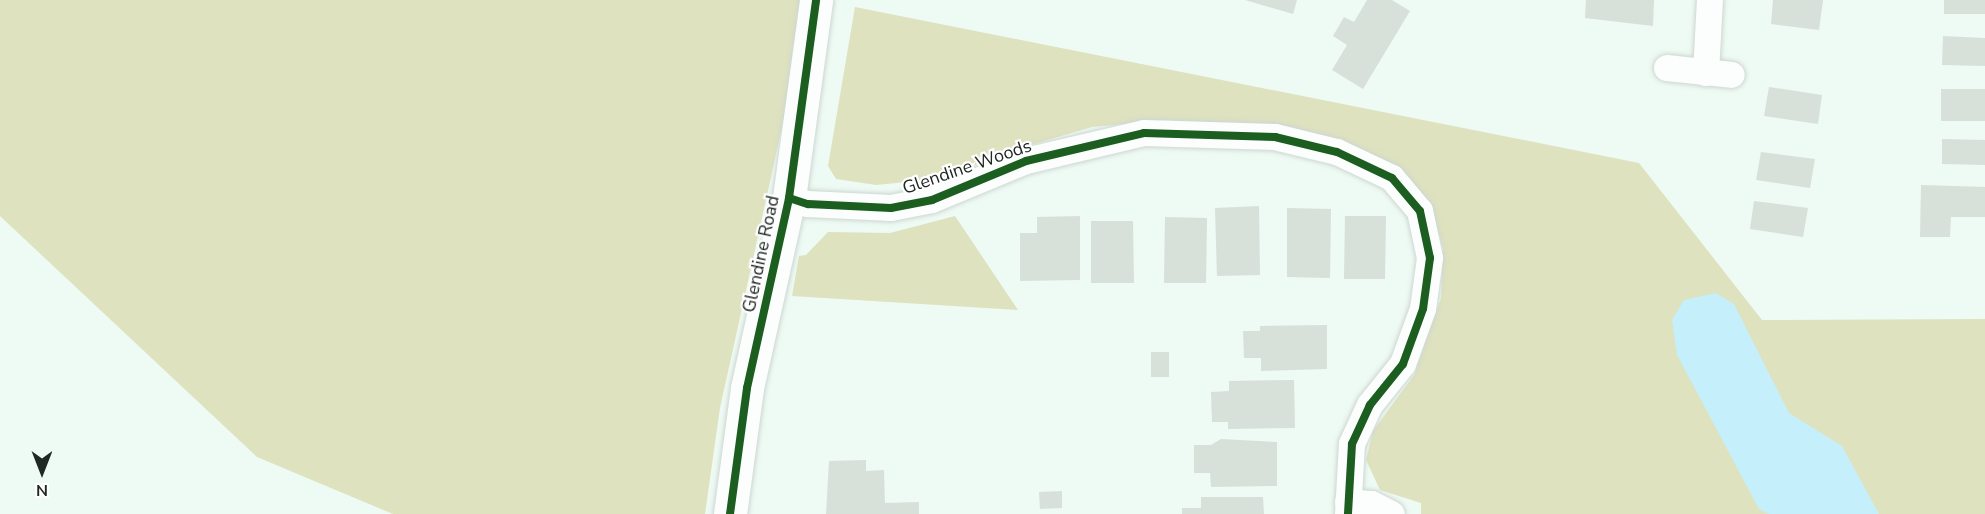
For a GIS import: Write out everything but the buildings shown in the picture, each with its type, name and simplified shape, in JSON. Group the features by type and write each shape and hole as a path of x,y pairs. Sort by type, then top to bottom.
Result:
{"street":[{"name":"Glendine Road","path":"730,514 747,388 789,198 816,0"},
{"path":"1706,73 1710,0"},
{"path":"1667,68 1732,75"},
{"name":"Glendine Woods","path":"789,198 808,204 891,208 932,200 1026,161 1144,134 1275,137 1337,152 1392,178 1420,212 1430,258 1423,309 1403,364 1370,405 1352,444 1348,508 1372,504 1392,514"}],"green space":[{"path":"0,0 800,0 794,73 720,408 705,514 393,514 257,457 0,216"},
{"path":"855,7 1639,163 1762,320 1985,319 1985,514 1421,514 1421,503 1380,490 1366,460 1373,431 1414,375 1441,298 1443,248 1433,215 1408,179 1244,125 1167,120 1092,127 1003,153 910,193 906,182 876,185 836,179 828,166"},
{"path":"955,216 1018,310 792,296 799,256 806,255 828,232 890,233"}],"water":[{"path":"1716,293 1734,304 1789,413 1842,446 1879,514 1769,514 1759,509 1677,355 1672,320 1684,300"}],"cycle path":[{"path":"730,514 747,388 789,198 816,0"},
{"path":"789,198 808,204 891,208 932,200 1026,161 1144,133 1275,137 1337,152 1392,178 1420,211 1430,258 1423,309 1403,364 1370,405 1352,444 1348,514"}]}
